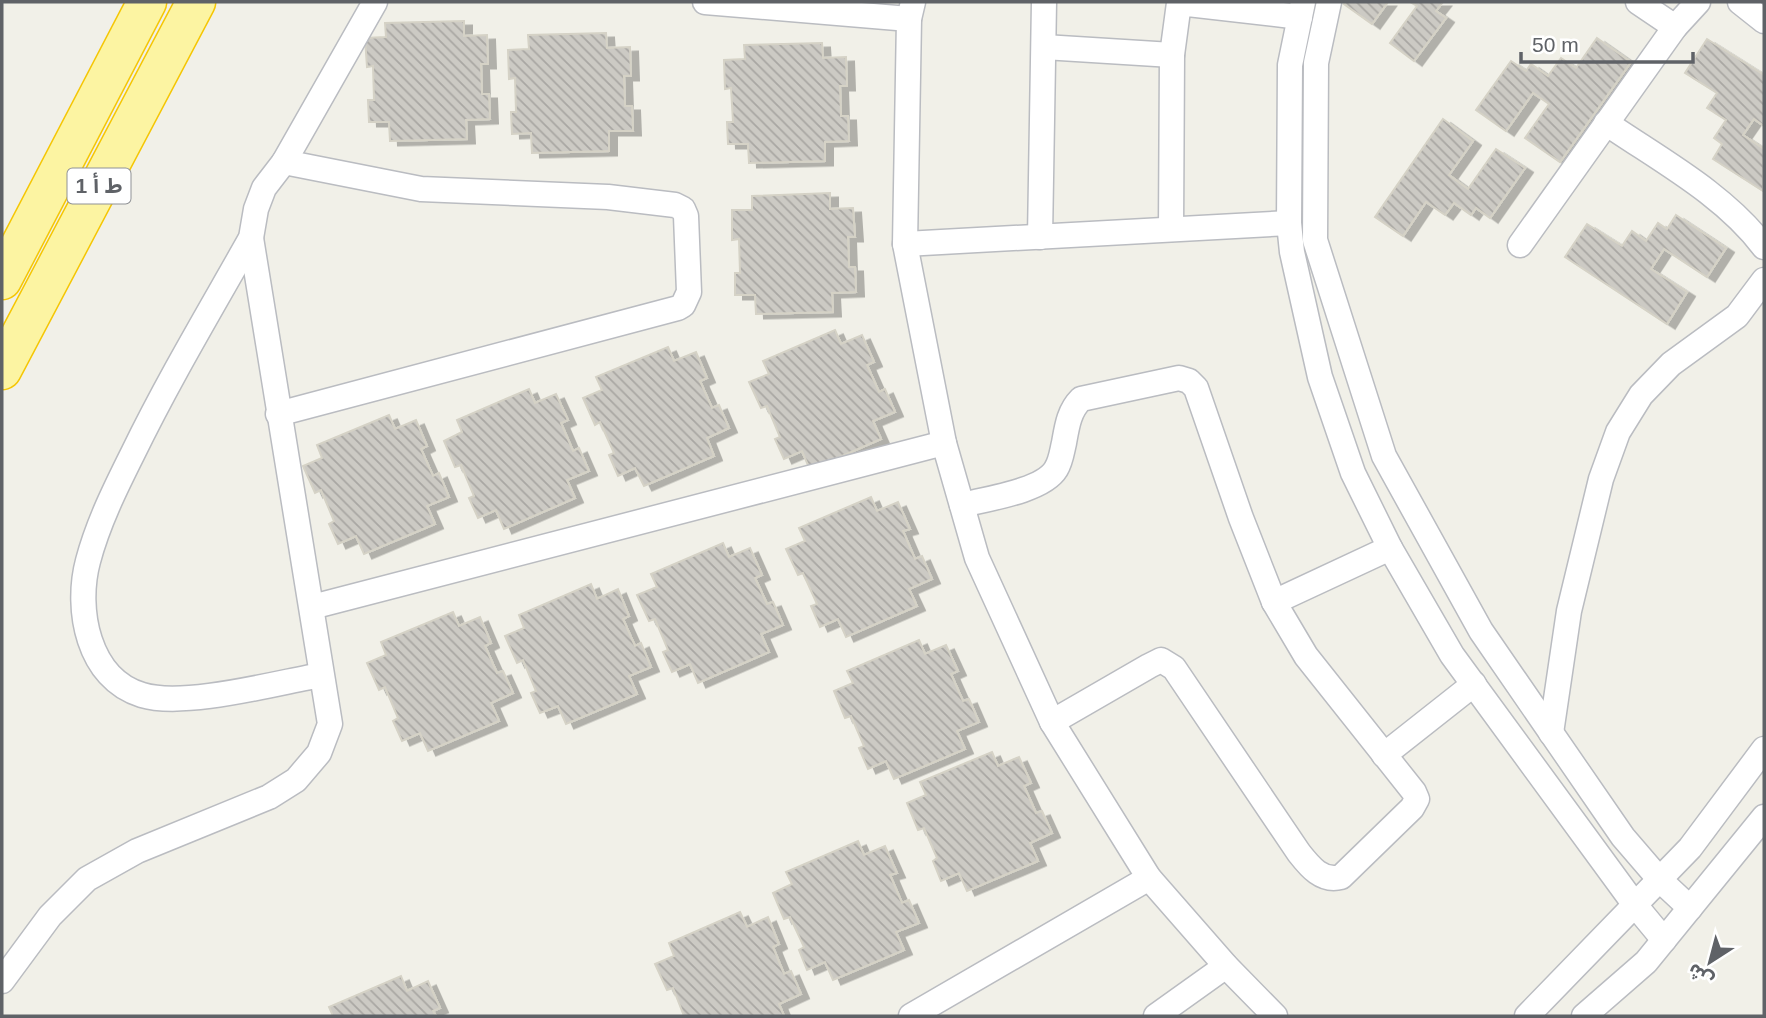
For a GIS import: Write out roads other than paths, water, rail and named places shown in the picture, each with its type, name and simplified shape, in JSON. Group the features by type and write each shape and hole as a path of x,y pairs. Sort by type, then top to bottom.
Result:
{"highway":[{"name":"ط أ 1","path":"2,280 148,2"},
{"name":"ط أ 1","path":"2,370 196,2"}],"street":[{"path":"2,981 50,916 87,879 137,851 269,797 296,780 319,753 330,724 251,238 256,209 264,188 284,162 375,2"},
{"path":"705,2 911,10 905,244 944,443 977,558 1052,722 1149,878 1226,966 1275,1016"},
{"path":"1040,237 1044,2"},
{"path":"1171,229 1172,55 1179,2 1302,10 1290,65 1289,223 1292,252 1320,377 1353,473 1390,548 1452,655 1635,905 1664,940"},
{"path":"1329,2 1315,63 1315,240 1384,456 1481,631 1623,837 1660,880 1690,908"},
{"path":"1638,2 1675,27"},
{"path":"1520,246 1675,27 1698,2"},
{"path":"1740,2 1764,21"},
{"path":"1044,47 1172,55"},
{"path":"1606,123 1703,189 1750,229 1764,247"},
{"path":"278,414 678,308 683,305 689,292 686,216 683,209 675,205 608,197 421,189 284,162"},
{"path":"905,244 1289,223"},
{"path":"251,238 151,417 114,491 88,562 83,605 89,641 97,658 122,686 142,695 164,699 192,699 321,675"},
{"path":"1551,733 1569,611 1601,479 1618,432 1641,395 1671,363 1737,316 1764,280"},
{"path":"962,505 1027,488 1053,473 1059,460 1068,421 1074,406 1082,399 1179,378 1189,381 1196,388 1241,518 1274,602 1306,656 1417,799 1341,877 1332,879 1324,877 1310,866 1299,853 1174,668 1167,662 1161,660 1052,722"},
{"path":"312,607 944,443"},
{"path":"1274,602 1390,548"},
{"path":"1384,755 1474,684"},
{"path":"1527,1016 1690,848 1764,749"},
{"path":"1584,1016 1646,961 1764,817"},
{"path":"911,1016 1149,878"},
{"path":"1156,1016 1226,966"}]}
